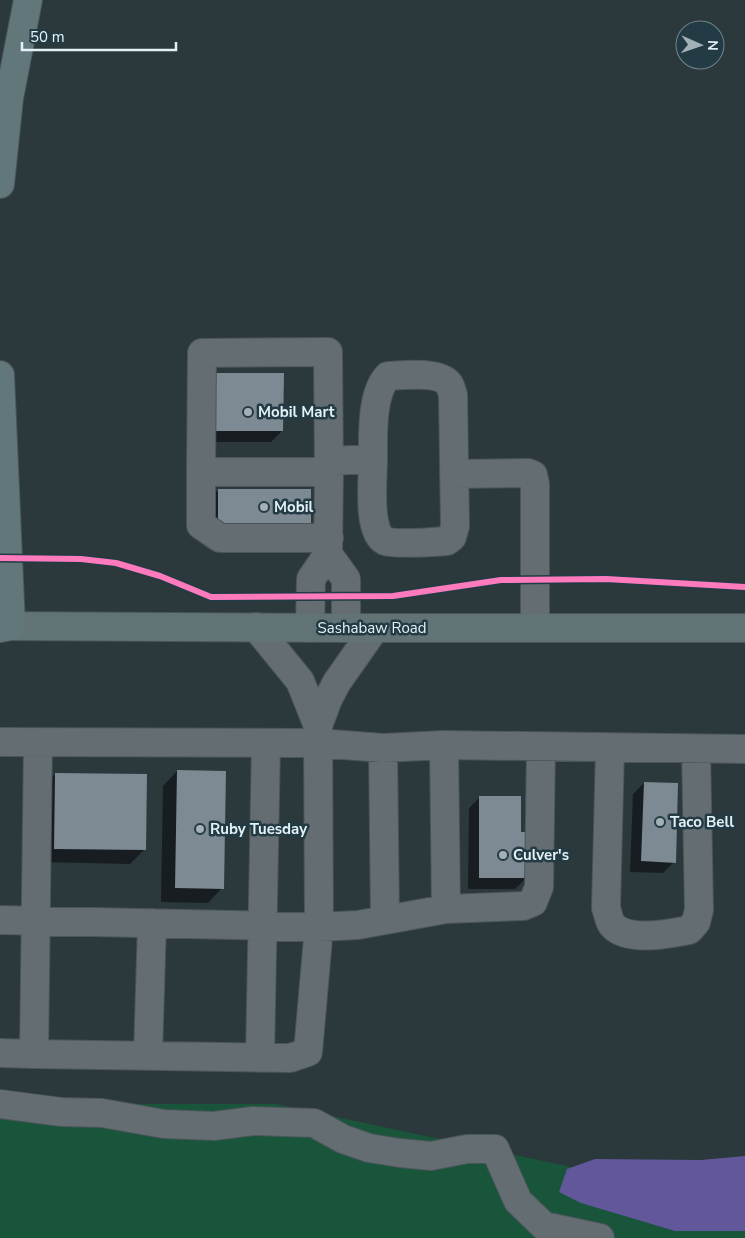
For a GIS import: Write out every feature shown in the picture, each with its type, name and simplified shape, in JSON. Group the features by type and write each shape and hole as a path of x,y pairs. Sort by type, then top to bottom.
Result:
{"highway":[{"path":"0,184 9,98 28,0"},
{"path":"0,375 4,627"}],"main road":[{"name":"Sashabaw Road","path":"4,627 745,628"}],"lane":[{"path":"329,546 220,538 200,525 202,353 328,352 329,546 346,579 346,628"},
{"path":"388,376 438,376 450,384 453,395 455,526 452,537 447,541 395,542 384,540 377,534 373,517 373,460 377,400 383,381 388,376"},
{"path":"201,472 329,466 373,460"},
{"path":"454,474 528,473 533,475 535,484 536,628"},
{"path":"310,628 311,579 329,546"},
{"path":"256,627 300,681 318,734"},
{"path":"0,1053 290,1058 308,1052 319,927 318,734 328,699 337,682 375,628"},
{"path":"0,742 266,743 318,734 383,748 444,745 745,749"},
{"path":"34,1054 38,743"},
{"path":"260,1058 266,743"},
{"path":"444,745 446,909"},
{"path":"0,920 319,927 358,925 446,909 523,906 533,902 539,887 541,747"},
{"path":"383,748 385,920"},
{"path":"610,748 606,908 612,925 625,933 645,936 689,930 696,922 699,910 696,748"},
{"path":"148,1056 152,923"},
{"path":"0,1104 61,1112 102,1113 164,1124 214,1126 253,1121 314,1123 343,1139 369,1148 431,1156 467,1149 495,1149 518,1201 544,1226 600,1238"}],"green space":[{"path":"0,1101 29,1104 276,1104 745,1204 745,1238 0,1238"}],"shaded area":[{"path":"745,1156 745,1231 675,1231 581,1203 559,1192 567,1169 595,1159 701,1160"}],"building":[{"path":"211,373 284,373 283,431 210,431"},
{"name":"Mobil","path":"218,489 311,489 311,524 218,524"},
{"name":"Ruby Tuesday","path":"177,770 226,771 224,889 175,888"},
{"path":"55,773 147,774 146,850 54,849"},
{"name":"Taco Bell","path":"644,782 678,783 676,863 641,861"},
{"name":"Culver's","path":"479,796 521,796 521,832 528,832 527,878 479,878"}],"cycle path":[{"path":"0,558 81,559 116,563 160,576 211,597 393,596 501,580 606,579 745,587"}],"place":[{"name":"Mobil Mart","path":"248,412"},
{"name":"Mobil","path":"264,507"},
{"name":"Taco Bell","path":"660,822"},
{"name":"Ruby Tuesday","path":"200,829"},
{"name":"Culver's","path":"503,855"}]}
